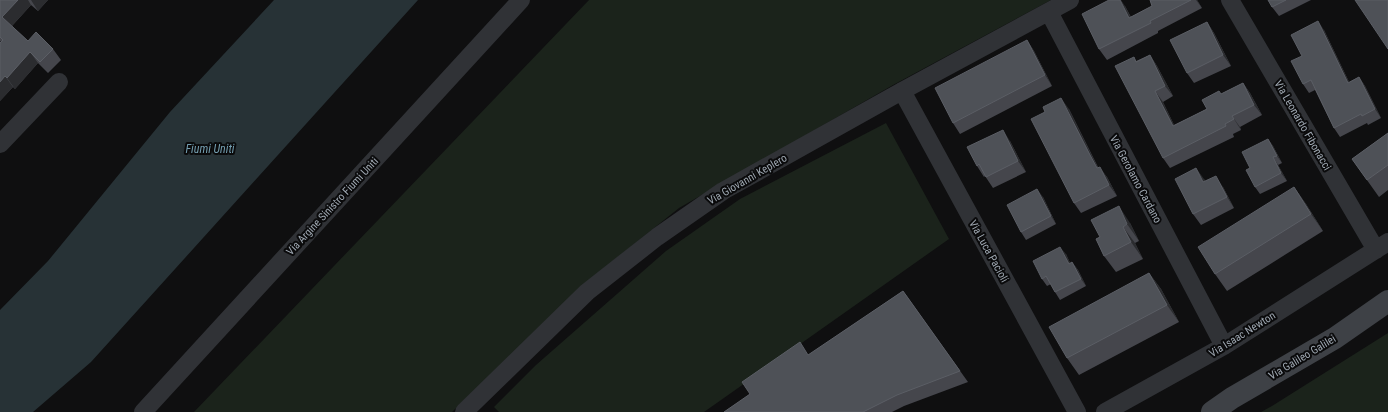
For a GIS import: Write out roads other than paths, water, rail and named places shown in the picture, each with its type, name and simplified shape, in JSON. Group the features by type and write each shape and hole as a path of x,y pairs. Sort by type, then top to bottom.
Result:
{"main road":[{"name":"Via Galileo Galilei","path":"1207,411 1335,338 1388,301"}],"street":[{"name":"Via Argine Sinistro Fiumi Uniti","path":"143,412 521,0"},
{"name":"Via Giovanni Keplero","path":"464,412 587,292 656,237 723,191 902,91 1070,0"},
{"name":"Via Leonardo Fibonacci","path":"1230,0 1382,246"},
{"name":"Via Gerolamo Cardano","path":"1049,12 1224,346"},
{"path":"0,144 59,82"},
{"name":"Via Luca Pacioli","path":"902,91 1077,412"},
{"name":"Via Isaac Newton","path":"1105,412 1224,346 1382,246"}],"water":[{"name":"Fiumi Uniti","path":"274,0 418,0 91,362 33,412 0,412 0,310 48,261 170,112"}]}
